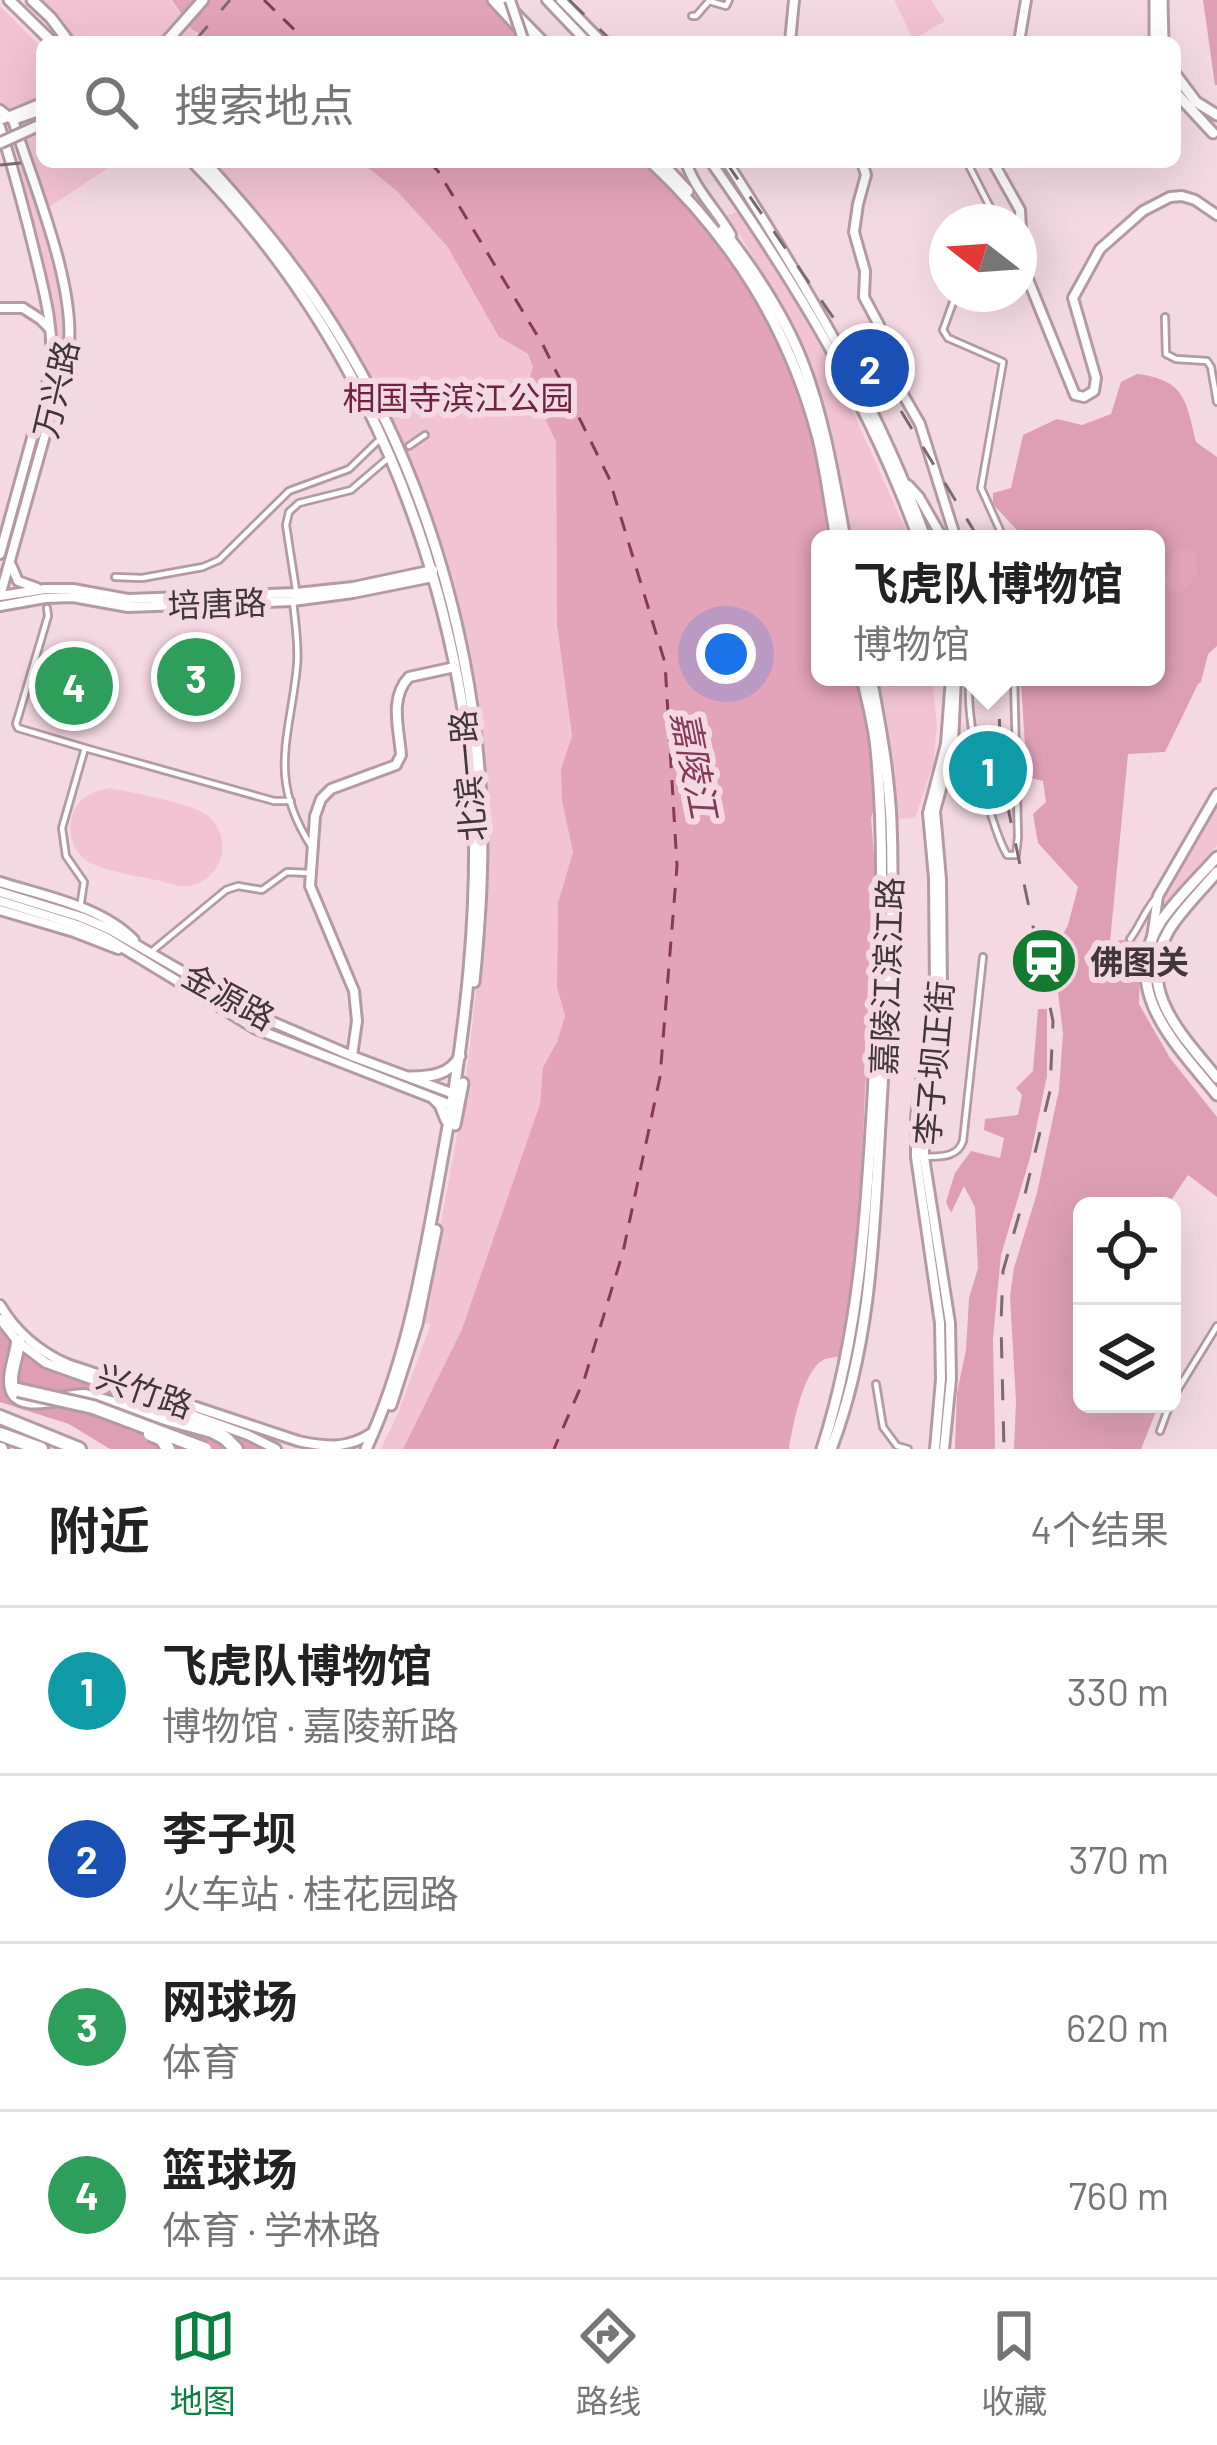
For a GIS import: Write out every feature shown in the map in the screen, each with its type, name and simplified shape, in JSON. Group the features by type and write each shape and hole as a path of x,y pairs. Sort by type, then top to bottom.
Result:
{"highway":[{"path":"18,1342 10,1383 21,1400 34,1403 86,1396 212,1431 236,1449"},
{"path":"0,1386 93,1408 205,1449"},
{"path":"18,1390 150,1434 162,1439 168,1449"},
{"path":"129,1409 156,1424 179,1449"},
{"path":"0,1418 79,1449"},
{"path":"0,1434 41,1449"}],"main road":[{"path":"9,0 46,36"},
{"path":"32,0 64,36"},
{"path":"171,36 203,0"},
{"path":"493,0 523,36"},
{"path":"506,0 525,36"},
{"path":"506,0 538,36"},
{"path":"547,0 581,36"},
{"path":"561,0 596,36"},
{"path":"791,36 794,0"},
{"path":"1020,36 1026,0"},
{"path":"1158,0 1159,36"},
{"path":"39,29 48,28 51,18"},
{"path":"1181,82 1196,102 1217,116 1210,123 1213,133 1181,98"},
{"path":"3,124 36,109"},
{"path":"3,124 36,124"},
{"name":"万兴路","path":"0,554 50,373 52,334 3,124"},
{"name":"万兴路","path":"0,596 70,338 64,283 3,124"},
{"name":"北滨一路","path":"198,168 258,233 307,303 357,383 382,437 434,573 471,767 475,858 457,1101 419,1286 370,1449"},
{"name":"北滨一路","path":"211,168 283,253 366,382 401,458 454,609 476,736 481,819 478,947 457,1101 417,1324 393,1402 370,1449"},
{"path":"657,168 729,248 796,367 839,530"},
{"path":"667,168 744,257"},
{"path":"688,168 767,294 803,363 826,438 840,530"},
{"path":"715,168 837,364 918,530"},
{"path":"731,168 798,273 904,480 919,530"},
{"path":"864,168 854,232 865,271 864,297 879,325 889,370 920,424 953,530"},
{"path":"996,168 1020,210 1023,267 1075,395 1084,397 1094,391 1096,378 1073,298 1100,249 1136,215 1170,197 1189,197 1217,215"},
{"path":"23,308 43,287"},
{"path":"0,308 23,308 52,334"},
{"path":"904,480 938,530"},
{"path":"13,549 15,577 23,585 45,589"},
{"name":"培唐路","path":"0,606 59,597 128,607 295,597 434,573"},
{"name":"培唐路","path":"0,596 73,589 128,598 295,597"},
{"path":"352,1056 354,992 312,895 317,807 326,793 400,761 396,706 404,680 455,667"},
{"name":"嘉陵江滨江路","path":"865,1275 892,902 884,744 869,686"},
{"name":"李子坝正街","path":"939,1449 940,1323 920,1157 920,1116 939,979 941,880 935,811 953,744 953,686"},
{"path":"1217,794 1158,896 1146,980 1165,1030 1217,1095"},
{"path":"1152,940 1171,909 1217,857"},
{"path":"1217,872 1174,923 1159,954 1157,978 1175,1026 1217,1078"},
{"path":"0,882 80,908 124,930 137,950"},
{"name":"金源路","path":"0,892 81,917 256,1029 457,1101"},
{"name":"金源路","path":"0,906 77,925 151,952 261,1017 407,1082 434,1099 457,1101"},
{"path":"407,1082 443,1072 456,1063 462,1051"},
{"path":"434,1099 448,1129"},
{"path":"828,1448 848,1406 860,1355 865,1275"},
{"path":"828,1448 865,1275"},
{"name":"兴竹路","path":"0,1305 20,1332 51,1357 301,1445 343,1447 376,1429"},
{"name":"兴竹路","path":"0,1319 18,1342 46,1363 276,1449"}],"street":[{"path":"692,16 709,1 726,6 729,0"},
{"path":"970,168 988,204"},
{"path":"950,312 943,330 948,338 1003,362 981,488 1000,530"},
{"path":"1165,316 1166,354 1207,361 1217,402"},
{"path":"409,446 425,435"},
{"path":"115,577 142,578 219,560 289,490 349,469 382,437"},
{"path":"312,848 284,781 297,662 286,525 298,502 351,490 386,460"},
{"path":"47,608 18,728 257,796 291,801"},
{"path":"970,686 969,713 993,822 1011,857 1016,855 1018,837 1013,686"},
{"path":"80,908 85,885 66,856 62,828 85,748"},
{"path":"151,952 226,890 238,886 262,890 287,872 310,873"},
{"path":"1130,939 1158,896"},
{"path":"920,1157 952,1155 961,1148 983,957"},
{"path":"1181,1385 1217,1326"},
{"path":"876,1384 883,1427 896,1448 908,1449"},
{"path":"1160,1431 1167,1413"}],"green space":[{"path":"41,0 171,0 191,30 205,36 69,36"},
{"path":"894,0 931,0 945,21 912,36"},
{"path":"0,6 36,42 36,99 0,111"},
{"path":"36,125 36,168 108,168 49,207 24,134"},
{"path":"19,149 60,287 66,323 58,372 57,334"},
{"name":"相国寺滨江公园","path":"215,168 368,168 397,191 447,246 499,337 528,354 534,367 531,389 556,442 557,625 572,736 561,769 573,852 558,903 557,987 565,1016 543,1067 540,1104 462,1329 403,1449 381,1449 431,1324 420,1322 464,1097 481,947 479,737 457,607 435,537 368,381 337,323 264,223"},
{"path":"738,212 782,277 834,370 906,530 849,530 817,385 782,306 727,215"},
{"path":"69,661 92,668 74,727 51,720"},
{"path":"879,686 933,686 937,725 933,765 915,818 896,819"},
{"path":"110,788 176,803 208,816 222,846 210,876 181,886 114,871 81,856 70,831 73,813 87,796"},
{"path":"1217,800 1217,845 1161,911 1157,908 1161,897"}],"shaded area":[{"path":"1203,0 1217,0 1217,85 1215,85"},
{"path":"1137,374 1165,381 1181,394 1196,442 1217,457 1217,646 1208,654 1201,682 1165,752 1128,754 1110,942 1130,939 1141,943 1139,1004 1170,1058 1217,1117 1217,1197 1188,1175 1173,1197 1073,1197 1073,1413 1155,1413 1141,1449 1014,1449 1010,1296 1059,1090 1063,1033 1053,952 1068,925 1078,887 1038,843 1033,814 1046,802 1043,781 1027,777 1021,686 1165,686 1165,530 1017,530 993,504 993,493 1011,488 1023,435 1057,419 1082,425 1111,414 1121,382"},
{"path":"1038,1009 1047,1009 1047,1076 1030,1158 1001,1255 993,1338 995,1449 955,1449 969,1298 978,1268 975,1207 964,1186 951,1213 946,1202 955,1173 971,1151 1000,1158 1004,1138 984,1130 985,1119 1018,1115 1022,1095 1016,1088 1033,1071"},
{"path":"0,1327 29,1359 54,1372 264,1449 110,1449 69,1424 0,1402"}],"water":[{"path":"172,0 501,0 522,36 206,36 192,30"},
{"name":"嘉陵江","path":"368,168 664,168 782,326 827,473 838,530 811,530 811,686 870,686 886,774 871,818 877,968 865,1090 851,1354 816,1366 800,1401 789,1449 403,1449 462,1329 540,1104 543,1067 565,1016 557,987 558,903 573,852 562,801 561,769 572,736 557,625 556,442 531,389 533,367 528,354 499,337 447,246 397,191"},
{"path":"1177,548 1195,553 1198,573 1184,590 1176,593 1165,586"}],"ferry route":[{"path":"264,0 301,36"},
{"path":"435,168 543,345 609,478 665,663 677,866 660,1077 623,1252 585,1377 554,1449"}],"railway":[{"path":"199,36 230,0"},
{"path":"569,0 607,36"},
{"path":"0,165 36,162"},
{"path":"730,168 839,326"},
{"path":"901,411 974,530"},
{"path":"999,686 1000,770 1053,1021 1050,1091 1003,1271 1004,1449"}],"place":[{"name":"李子坝","path":"870,368"},
{"name":"网球场","path":"196,677"},
{"name":"篮球场","path":"74,686"},
{"name":"飞虎队博物馆","path":"988,770"},
{"name":"佛图关","path":"1044,961"}]}
